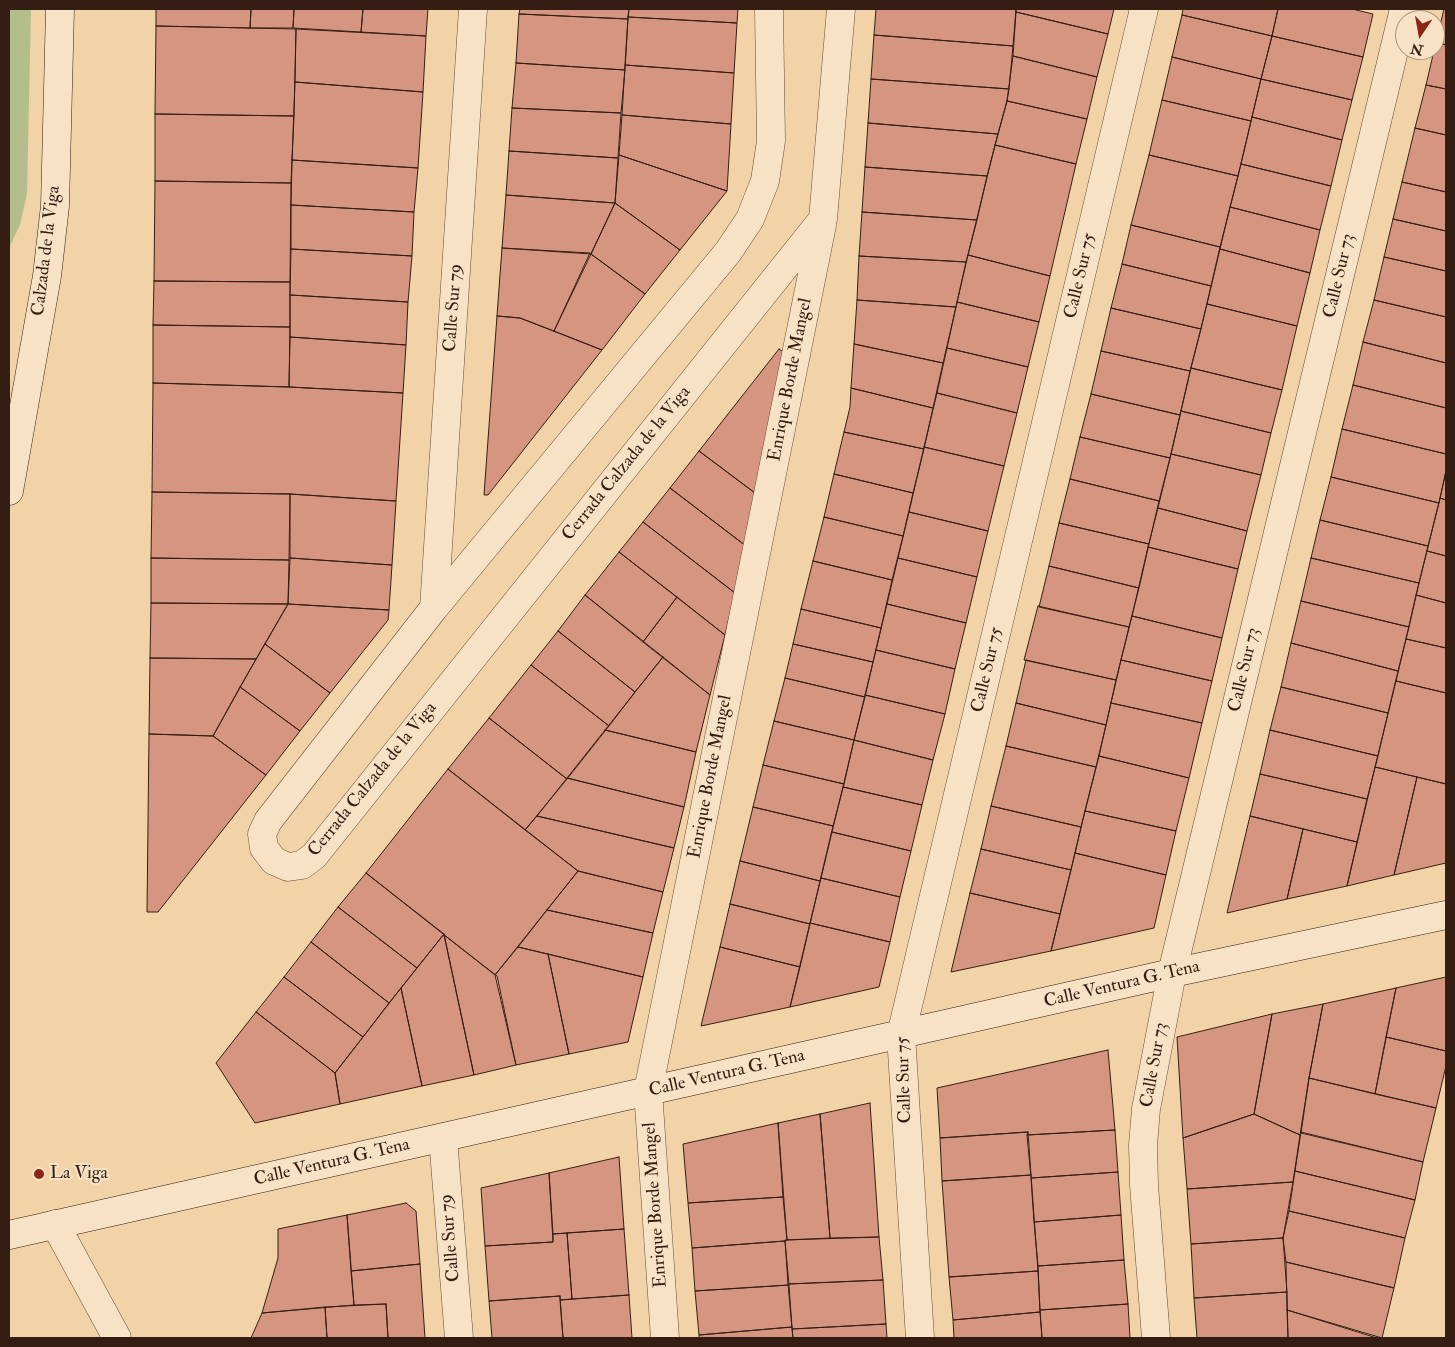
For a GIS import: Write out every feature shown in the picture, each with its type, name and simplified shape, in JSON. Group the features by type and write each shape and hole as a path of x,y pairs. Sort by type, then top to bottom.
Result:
{"street":[{"name":"Calzada de la Viga","path":"9,492 47,276 55,206 60,9"},
{"name":"Calle Sur 79","path":"434,608 473,9"},
{"name":"Cerrada Calzada de la Viga","path":"770,9 771,141 765,181 750,219 728,252 434,608 268,821 262,834 264,848 274,860 288,867 302,865 314,856 823,219"},
{"path":"823,219 841,9"},
{"name":"Calle Sur 75","path":"920,1338 902,1035 1144,9"},
{"name":"Calle Sur 73","path":"1156,1338 1144,1185 1143,1145 1146,1109 1172,973 1404,9"},
{"name":"Enrique Borde Mangel","path":"666,1338 648,1092 823,219"},
{"path":"9,424 25,399"},
{"name":"Calle Ventura G. Tena","path":"9,1235 1172,973 1446,915"},
{"name":"Calle Sur 79","path":"443,1138 459,1338"},
{"path":"55,1224 117,1338"}],"green space":[{"path":"9,9 31,9 27,194 20,225 9,248"}],"building":[{"path":"156,9 251,9 250,28 156,26"},
{"path":"251,9 294,9 293,28 250,28"},
{"path":"294,9 363,9 361,32 293,28"},
{"path":"363,9 428,9 426,36 361,32"},
{"path":"520,9 629,9 628,19 519,14"},
{"path":"629,9 738,9 737,23 628,17"},
{"path":"876,9 1016,9 1013,46 874,35"},
{"path":"1016,9 1114,9 1108,34 1016,12"},
{"path":"1183,9 1278,9 1272,36 1182,15"},
{"path":"1278,9 1352,9 1373,14 1363,57 1272,36"},
{"path":"1446,9 1446,45 1445,10"},
{"path":"1016,12 1108,34 1097,77 1013,56"},
{"path":"519,14 628,19 625,70 516,63"},
{"path":"1182,15 1272,36 1261,79 1172,57"},
{"path":"628,17 737,23 734,73 625,65"},
{"path":"156,26 296,29 294,116 155,114"},
{"path":"296,29 426,36 423,92 295,82"},
{"path":"874,35 1013,46 1009,89 871,79"},
{"path":"1272,36 1363,57 1352,100 1261,79"},
{"path":"1446,45 1446,89 1426,85 1432,60 1445,60"},
{"path":"1013,56 1097,77 1087,119 1007,101"},
{"path":"1172,57 1261,79 1251,121 1162,100"},
{"path":"516,63 625,70 621,113 512,108"},
{"path":"625,65 734,73 731,124 622,115"},
{"path":"871,79 1009,89 998,134 868,123"},
{"path":"1261,79 1352,100 1342,140 1252,117"},
{"path":"295,82 423,92 418,168 292,160"},
{"path":"1426,85 1446,89 1446,135 1415,128"},
{"path":"1162,100 1251,121 1238,176 1149,155"},
{"path":"1007,101 1087,119 1076,164 995,145"},
{"path":"512,108 621,113 618,158 509,151"},
{"path":"155,114 294,116 291,183 155,181"},
{"path":"622,115 731,124 727,191 619,155"},
{"path":"1252,117 1342,140 1331,186 1241,164"},
{"path":"868,123 998,134 987,176 865,167"},
{"path":"1415,128 1446,135 1446,192 1402,182"},
{"path":"995,145 1076,164 1050,276 968,255"},
{"path":"509,151 618,158 615,203 506,195"},
{"path":"619,155 727,191 680,250 615,203"},
{"path":"1149,155 1238,176 1220,247 1131,225"},
{"path":"292,160 418,168 414,212 291,205"},
{"path":"1241,164 1331,186 1320,230 1230,207"},
{"path":"865,167 987,176 977,220 862,212"},
{"path":"155,181 291,183 290,282 154,281"},
{"path":"1402,182 1446,192 1446,231 1393,219"},
{"path":"506,195 615,203 591,254 502,248"},
{"path":"615,203 680,250 645,294 591,254"},
{"path":"291,205 414,212 412,256 291,249"},
{"path":"1230,207 1320,230 1310,273 1220,249"},
{"path":"862,212 977,220 966,262 859,256"},
{"path":"1393,219 1446,231 1446,271 1384,257"},
{"path":"1131,225 1220,247 1211,286 1122,264"},
{"path":"502,248 590,253 554,331 520,318 497,316"},
{"path":"291,249 412,256 408,302 290,295"},
{"path":"1220,249 1310,273 1297,326 1207,304"},
{"path":"591,254 645,294 602,350 554,331"},
{"path":"968,255 1050,276 1039,322 957,302"},
{"path":"859,256 966,262 956,307 857,300"},
{"path":"1384,257 1446,271 1446,317 1374,300"},
{"path":"1122,264 1211,286 1201,329 1111,308"},
{"path":"154,281 290,282 290,327 153,325"},
{"path":"290,295 408,302 406,345 290,337"},
{"path":"857,300 956,307 943,363 854,344"},
{"path":"1374,300 1446,317 1446,363 1363,342"},
{"path":"957,302 1039,322 1028,367 947,348"},
{"path":"1207,304 1297,326 1282,390 1191,368"},
{"path":"1111,308 1201,329 1190,371 1101,351"},
{"path":"497,316 520,318 602,350 488,495 484,495"},
{"path":"153,325 290,327 289,387 153,383"},
{"path":"290,337 406,345 403,393 289,387"},
{"path":"1363,342 1446,363 1446,408 1353,385"},
{"path":"854,344 943,363 933,408 851,388"},
{"path":"947,348 1028,367 1017,413 937,393"},
{"path":"779,349 792,358 759,496 699,451"},
{"path":"1101,351 1190,371 1180,415 1091,394"},
{"path":"1191,368 1282,390 1271,433 1181,411"},
{"path":"153,383 403,393 396,501 290,494 152,492"},
{"path":"1353,385 1446,408 1446,454 1342,429"},
{"path":"851,388 933,408 924,449 844,432 850,407"},
{"path":"937,393 1017,413 1004,466 924,447"},
{"path":"1091,394 1180,415 1170,458 1080,437"},
{"path":"1181,411 1271,433 1261,475 1171,454"},
{"path":"1342,429 1446,454 1446,471 1439,503 1331,477"},
{"path":"844,432 924,449 913,493 834,474"},
{"path":"1080,437 1170,458 1159,501 1070,479"},
{"path":"924,447 1004,466 988,531 909,512"},
{"path":"699,451 759,496 746,546 670,488"},
{"path":"1171,454 1261,475 1247,531 1158,508"},
{"path":"1446,471 1446,500 1440,498"},
{"path":"834,474 913,493 903,536 824,517"},
{"path":"1331,477 1439,503 1428,546 1320,520"},
{"path":"1070,479 1159,501 1149,544 1059,523"},
{"path":"670,488 746,546 735,593 643,522"},
{"path":"152,492 290,494 289,560 151,558"},
{"path":"290,494 396,501 392,565 290,558"},
{"path":"1440,498 1446,500 1446,556 1427,551"},
{"path":"1158,508 1247,531 1238,569 1148,547"},
{"path":"909,512 988,531 977,577 898,558"},
{"path":"824,517 903,536 892,580 813,561"},
{"path":"1320,520 1428,546 1419,583 1311,558"},
{"path":"643,522 735,593 725,635 619,552"},
{"path":"1059,523 1149,544 1139,588 1049,566"},
{"path":"1148,547 1238,569 1222,638 1132,616"},
{"path":"1427,551 1446,556 1446,603 1416,595"},
{"path":"619,552 677,597 643,642 585,595"},
{"path":"151,558 289,560 288,604 151,603"},
{"path":"290,558 392,565 389,610 288,604"},
{"path":"898,558 977,577 966,623 887,604"},
{"path":"1311,558 1419,583 1409,627 1301,601"},
{"path":"813,561 892,580 881,628 801,609"},
{"path":"1049,566 1139,588 1129,627 1039,607"},
{"path":"585,595 663,657 635,692 558,631"},
{"path":"1416,595 1446,603 1446,648 1406,639"},
{"path":"677,597 725,635 710,695 643,642"},
{"path":"1301,601 1409,627 1398,671 1291,643"},
{"path":"151,603 288,604 256,659 150,658"},
{"path":"288,604 389,610 388,620 330,693 265,644"},
{"path":"887,604 966,623 955,669 876,650"},
{"path":"1038,606 1129,627 1116,680 1024,660"},
{"path":"801,609 881,628 873,662 793,644"},
{"path":"1132,616 1222,638 1212,681 1121,660"},
{"path":"558,631 635,692 609,726 531,665"},
{"path":"1406,639 1446,648 1446,693 1396,681"},
{"path":"1291,643 1398,671 1388,713 1281,687"},
{"path":"265,644 330,693 300,731 240,687"},
{"path":"793,644 873,662 865,697 785,678"},
{"path":"876,650 955,669 945,714 865,695"},
{"path":"663,657 710,695 696,752 605,730"},
{"path":"150,658 256,659 213,736 149,734"},
{"path":"1026,660 1116,680 1106,725 1016,703"},
{"path":"1121,660 1212,681 1202,723 1111,703"},
{"path":"531,665 609,726 567,779 489,718"},
{"path":"785,678 865,697 854,740 774,721"},
{"path":"1396,681 1446,693 1446,784 1375,767"},
{"path":"240,687 300,731 266,775 213,736"},
{"path":"1281,687 1388,713 1378,756 1270,730"},
{"path":"865,695 945,714 933,760 854,740"},
{"path":"1016,703 1106,725 1096,767 1006,746"},
{"path":"1111,703 1202,723 1189,778 1099,756"},
{"path":"489,718 567,779 525,830 448,769"},
{"path":"774,721 854,740 844,784 763,765"},
{"path":"605,730 696,752 684,807 567,778"},
{"path":"1270,730 1378,756 1367,799 1260,774"},
{"path":"149,734 213,736 266,775 158,912 147,912"},
{"path":"854,740 933,760 922,805 843,787"},
{"path":"1006,746 1096,767 1081,827 991,806"},
{"path":"1099,756 1189,778 1176,831 1085,811"},
{"path":"763,765 844,784 833,826 753,807"},
{"path":"1375,767 1417,777 1394,875 1347,886"},
{"path":"448,769 578,871 495,975 366,873"},
{"path":"1260,774 1367,799 1357,842 1250,816"},
{"path":"1417,777 1446,784 1446,863 1394,875"},
{"path":"567,778 684,807 674,848 537,816"},
{"path":"843,787 922,805 911,851 832,832"},
{"path":"991,806 1081,827 1071,870 981,849"},
{"path":"753,807 833,826 820,881 740,861"},
{"path":"1085,811 1176,831 1166,875 1075,853"},
{"path":"537,816 674,848 663,892 578,871 525,830"},
{"path":"1250,816 1303,829 1287,899 1227,913"},
{"path":"1303,829 1357,842 1347,886 1287,899"},
{"path":"832,832 911,851 900,897 821,878"},
{"path":"981,849 1071,870 1060,914 970,893"},
{"path":"1075,853 1166,875 1154,928 1051,951"},
{"path":"740,861 820,881 810,924 730,904"},
{"path":"578,871 663,892 653,933 547,910"},
{"path":"366,873 444,934 417,968 338,907"},
{"path":"821,878 900,897 890,942 810,923"},
{"path":"970,893 1060,914 1051,951 951,972"},
{"path":"730,904 810,924 800,967 720,947"},
{"path":"338,907 417,968 389,1003 311,942"},
{"path":"547,910 653,933 643,977 518,947"},
{"path":"810,923 890,942 879,987 790,1007"},
{"path":"444,934 474,1075 422,1086 401,988"},
{"path":"444,935 497,976 516,1065 474,1075"},
{"path":"311,942 389,1003 363,1037 284,977"},
{"path":"518,947 548,954 569,1054 516,1065 495,975"},
{"path":"720,947 800,967 790,1007 701,1026"},
{"path":"548,954 643,977 628,1042 569,1054"},
{"path":"284,977 363,1037 335,1073 256,1012"},
{"path":"1446,977 1446,1051 1386,1037 1396,988"},
{"path":"401,988 422,1086 340,1104 335,1073"},
{"path":"1396,988 1375,1094 1309,1078 1323,1004"},
{"path":"1323,1004 1300,1135 1254,1114 1272,1014"},
{"path":"256,1012 335,1073 340,1104 255,1123 216,1063"},
{"path":"1272,1014 1254,1114 1183,1138 1177,1037"},
{"path":"1386,1037 1446,1051 1446,1066 1436,1108 1375,1094"},
{"path":"1108,1050 1115,1130 1027,1135 1028,1132 940,1138 937,1088"},
{"path":"1309,1078 1436,1108 1423,1162 1301,1133"},
{"path":"870,1103 879,1237 830,1238 820,1114"},
{"path":"820,1114 830,1238 787,1240 778,1123"},
{"path":"1254,1114 1300,1135 1293,1182 1187,1189 1183,1138"},
{"path":"778,1123 783,1197 688,1203 683,1144"},
{"path":"1115,1130 1118,1172 1031,1178 1027,1135"},
{"path":"1028,1132 1031,1175 942,1181 940,1138"},
{"path":"1301,1132 1423,1162 1415,1200 1295,1171"},
{"path":"619,1157 624,1229 553,1234 549,1173"},
{"path":"1295,1171 1415,1200 1405,1238 1289,1211"},
{"path":"1118,1172 1121,1215 1034,1222 1031,1178"},
{"path":"549,1173 553,1242 485,1246 481,1188"},
{"path":"1031,1175 1038,1271 949,1277 942,1181"},
{"path":"1293,1182 1283,1238 1191,1244 1187,1189"},
{"path":"783,1197 787,1240 692,1248 688,1203"},
{"path":"406,1203 416,1211 420,1264 351,1271 347,1215"},
{"path":"1289,1211 1405,1238 1394,1288 1286,1262 1283,1238"},
{"path":"347,1215 354,1305 262,1313 278,1258 278,1229"},
{"path":"1121,1215 1124,1260 1038,1266 1034,1222"},
{"path":"624,1229 629,1295 572,1299 567,1233"},
{"path":"567,1233 572,1299 560,1300 560,1296 489,1301 485,1246 553,1242 553,1234"},
{"path":"879,1237 883,1280 788,1284 785,1240"},
{"path":"1283,1238 1287,1292 1194,1298 1191,1244"},
{"path":"785,1241 789,1285 695,1291 692,1248"},
{"path":"1124,1260 1128,1304 1040,1310 1038,1266"},
{"path":"1286,1262 1394,1288 1382,1338 1287,1310"},
{"path":"420,1264 425,1338 388,1338 386,1304 354,1305 351,1271"},
{"path":"1038,1271 1040,1312 953,1320 949,1277"},
{"path":"883,1280 886,1324 792,1329 788,1284"},
{"path":"789,1285 792,1327 699,1335 695,1291"},
{"path":"1287,1292 1288,1338 1197,1338 1194,1298"},
{"path":"629,1295 632,1338 563,1338 560,1300"},
{"path":"560,1296 563,1338 492,1338 489,1301"},
{"path":"386,1304 388,1338 327,1338 325,1307"},
{"path":"1128,1304 1130,1338 1042,1338 1040,1310"},
{"path":"325,1307 327,1338 251,1338 262,1313"},
{"path":"1287,1310 1377,1338 1288,1338"},
{"path":"1040,1312 1042,1338 954,1338 953,1320"},
{"path":"886,1324 887,1338 793,1338 792,1329"},
{"path":"792,1327 793,1338 699,1338 699,1335"}],"place":[{"name":"La Viga","path":"39,1174"}]}
